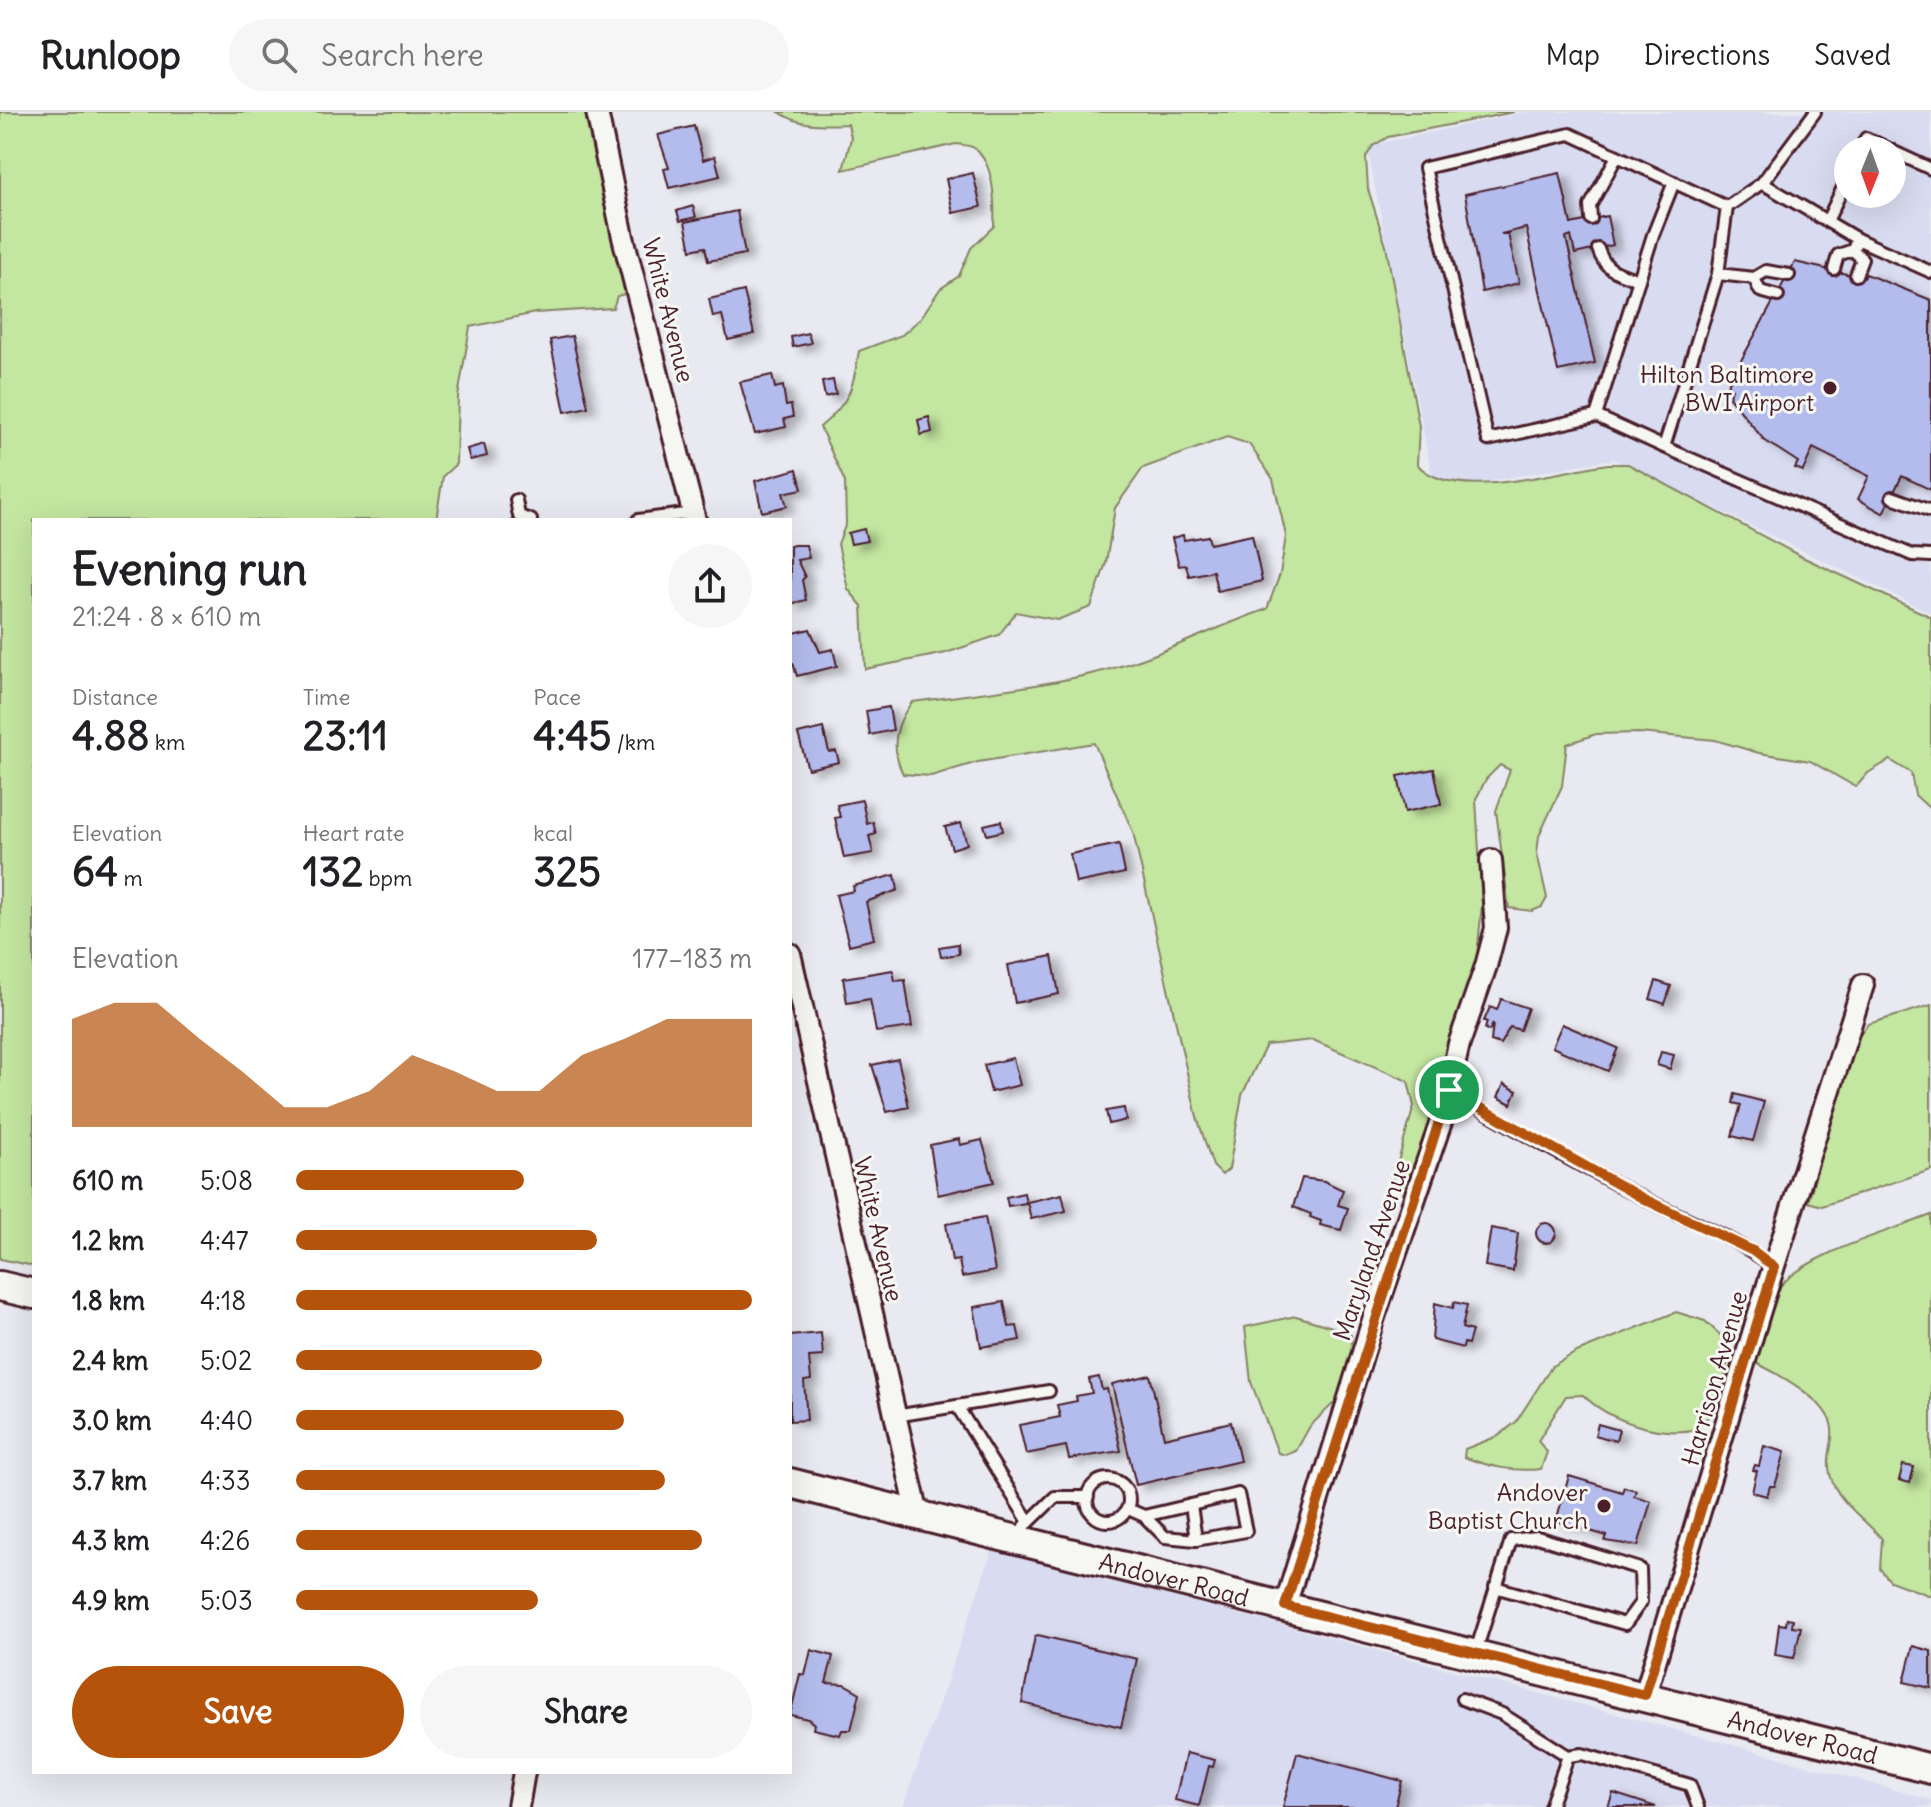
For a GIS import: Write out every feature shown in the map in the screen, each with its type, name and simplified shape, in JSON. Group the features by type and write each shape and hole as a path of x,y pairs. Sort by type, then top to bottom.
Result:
{"street":[{"name":"White Avenue","path":"597,112 623,237 694,516"},
{"name":"Maryland Avenue","path":"1285,1606 1449,1090 1459,1044 1496,928 1491,860"},
{"name":"White Avenue","path":"792,963 918,1515"},
{"name":"Harrison Avenue","path":"1645,1695 1863,985"},
{"path":"0,1286 32,1294"},
{"name":"Andover Road","path":"792,1484 918,1515 1021,1530 1285,1606 1931,1769"},
{"path":"518,1807 524,1774"}],"lane":[{"path":"1664,447 1718,274 1727,207 1762,183 1815,112"},
{"path":"1727,207 1570,134 1425,168 1488,440 1596,416 1912,555 1931,556"},
{"path":"1591,219 1590,206 1617,156"},
{"path":"1906,157 1931,169"},
{"path":"1596,416 1674,182"},
{"path":"1762,183 1828,219 1855,244 1862,259 1856,275"},
{"path":"1828,219 1834,206"},
{"path":"1834,269 1838,255 1855,244"},
{"path":"1855,244 1931,272"},
{"path":"1598,249 1603,264 1613,272 1639,280"},
{"path":"1718,274 1754,278 1766,271 1789,275"},
{"path":"1754,278 1760,291 1778,296"},
{"path":"1892,497 1931,511"},
{"path":"516,500 519,516 525,518"},
{"path":"666,518 694,516"},
{"path":"1449,1090 1592,1171 1753,1251 1774,1267"},
{"path":"895,1416 1049,1391"},
{"path":"957,1406 1021,1530 1055,1497 1088,1497"},
{"path":"1109,1479 1126,1489 1128,1509 1117,1519 1104,1521 1090,1511 1088,1497 1091,1487 1109,1479"},
{"path":"1128,1509 1144,1516 1165,1537 1196,1540 1246,1531 1238,1494 1144,1516"},
{"path":"1191,1505 1196,1540"},
{"path":"1475,1653 1495,1587 1511,1540 1537,1537 1640,1569 1641,1602 1625,1624 1495,1587"},
{"path":"1462,1699 1502,1714 1568,1756 1582,1754 1690,1785 1698,1807"},
{"path":"1550,1807 1568,1756"}],"shaded area":[{"path":"1525,112 1931,112 1931,613 1613,459 1435,491 1367,146"},
{"path":"993,1548 1752,1750 1931,1800 1931,1807 903,1807"}],"green space":[{"path":"0,112 585,112 625,294 617,296 613,308 535,313 470,327 458,397 456,464 443,476 436,518 32,518 32,1266 0,1259"},
{"path":"779,112 1514,112 1388,137 1373,146 1366,157 1368,189 1386,246 1419,426 1417,464 1433,476 1480,484 1608,464 1628,464 1800,556 1931,617 1931,810 1915,795 1911,773 1890,760 1868,773 1856,787 1810,761 1759,753 1715,740 1639,733 1596,734 1567,744 1562,786 1539,836 1537,853 1547,898 1542,907 1532,911 1509,908 1496,811 1510,770 1500,765 1486,779 1476,799 1482,904 1475,979 1439,1104 1409,1188 1399,1190 1393,1179 1414,1106 1408,1081 1313,1040 1266,1045 1242,1095 1229,1169 1222,1175 1213,1166 1197,1117 1133,832 1094,743 978,762 931,776 903,774 895,746 901,719 912,702 1095,673 1153,655 1267,609 1280,574 1286,536 1273,479 1249,444 1227,437 1143,468 1115,508 1106,563 1091,607 1057,620 1016,612 999,635 946,653 865,669 862,606 848,589 838,544 846,523 845,482 820,427 844,402 855,375 859,351 902,335 920,319 940,289 959,276 971,248 994,226 992,184 981,155 972,147 956,144 843,170 851,138 848,124 804,123"},
{"path":"1931,1005 1931,1170 1822,1206 1808,1202 1853,1045 1868,1024"},
{"path":"1931,1215 1931,1596 1890,1581 1880,1569 1882,1539 1849,1506 1833,1483 1829,1467 1832,1429 1822,1408 1801,1389 1754,1362 1763,1322 1774,1293 1794,1274 1830,1253"},
{"path":"1676,1312 1705,1321 1728,1342 1722,1389 1713,1410 1697,1429 1651,1429 1606,1412 1583,1395 1566,1396 1538,1441 1547,1452 1541,1469 1502,1468 1464,1457 1465,1449 1498,1436 1516,1422 1552,1366 1577,1352"},
{"path":"1296,1316 1345,1331 1351,1335 1352,1351 1347,1381 1335,1402 1310,1426 1296,1451 1286,1455 1278,1453 1251,1382 1245,1327"}],"building":[{"path":"694,126 703,160 715,156 720,176 669,188 664,169 669,168 658,135"},
{"path":"973,173 981,207 953,213 946,179"},
{"path":"1560,173 1571,224 1607,216 1613,245 1575,254 1571,236 1566,238 1595,363 1558,371 1526,228 1501,234 1508,234 1519,283 1482,292 1465,194"},
{"path":"693,206 696,217 680,221 677,211"},
{"path":"737,211 745,254 708,261 705,247 691,250 685,222"},
{"name":"Hilton Baltimore BWI Airport","path":"1795,262 1864,278 1866,274 1931,300 1931,490 1902,476 1883,513 1858,499 1869,476 1813,448 1803,471 1795,468 1798,462 1764,440 1729,397 1732,389 1727,386"},
{"path":"744,291 754,334 728,340 722,315 713,317 709,299"},
{"path":"808,333 811,343 793,347 791,337"},
{"path":"572,336 588,407 565,412 550,340"},
{"path":"772,375 775,388 783,386 786,406 791,405 793,417 784,419 786,427 755,434 740,382"},
{"path":"833,380 836,394 825,397 822,382"},
{"path":"929,417 932,432 921,435 918,420"},
{"path":"484,444 487,456 470,460 467,449"},
{"path":"797,469 802,489 783,493 787,506 762,512 755,481"},
{"path":"864,529 867,541 851,544 848,533"},
{"path":"1183,535 1184,540 1208,536 1210,544 1252,535 1262,581 1217,591 1213,571 1189,576 1186,565 1179,566 1172,538"},
{"path":"806,545 809,558 797,560 805,577 802,580 806,600 792,604 792,546"},
{"path":"810,629 820,652 833,649 837,666 797,676 792,663 792,634"},
{"path":"889,707 893,730 870,735 866,711"},
{"path":"823,728 829,752 836,751 839,762 808,769 798,734"},
{"path":"1434,769 1441,804 1405,812 1398,776"},
{"path":"862,800 867,824 873,822 876,834 869,836 873,853 844,858 835,818 840,817 837,805"},
{"path":"1001,821 1003,831 987,835 984,825"},
{"path":"961,823 967,844 952,849 945,827"},
{"path":"1119,844 1125,873 1076,883 1070,854"},
{"path":"895,875 898,890 866,902 874,939 849,945 836,895 854,891 853,886"},
{"path":"958,944 959,954 941,957 939,947"},
{"path":"1052,956 1059,994 1015,1003 1008,965"},
{"path":"893,970 895,981 905,980 912,1027 876,1032 870,999 847,1003 843,978"},
{"path":"1656,981 1671,986 1665,1004 1650,999"},
{"path":"1501,999 1528,1008 1520,1030 1510,1027 1500,1044 1491,1041 1493,1024 1489,1031 1485,1029 1487,1022 1484,1021 1490,1007 1497,1010"},
{"path":"1562,1024 1618,1048 1608,1071 1552,1047"},
{"path":"1661,1052 1674,1055 1670,1069 1657,1065"},
{"path":"1013,1058 1020,1085 991,1092 984,1065"},
{"path":"898,1059 909,1107 887,1112 872,1065"},
{"path":"1504,1084 1517,1091 1511,1104 1498,1097"},
{"path":"1735,1094 1764,1102 1753,1141 1732,1136 1741,1105 1733,1103"},
{"path":"1124,1108 1126,1120 1109,1124 1106,1111"},
{"path":"959,1139 960,1145 982,1140 994,1182 938,1195 930,1145"},
{"path":"1302,1178 1324,1181 1343,1190 1338,1205 1348,1208 1341,1230 1320,1225 1321,1221 1310,1217 1311,1214 1293,1207"},
{"path":"1024,1193 1026,1203 1008,1206 1006,1197"},
{"path":"1062,1194 1066,1211 1031,1219 1027,1202"},
{"path":"985,1217 995,1271 962,1277 959,1260 952,1261 946,1224"},
{"path":"1546,1223 1553,1226 1556,1233 1553,1240 1546,1243 1539,1240 1536,1233 1539,1226"},
{"path":"1491,1228 1518,1233 1513,1271 1485,1266"},
{"path":"1004,1302 1009,1327 1017,1326 1020,1340 981,1347 974,1307"},
{"path":"1454,1302 1467,1305 1462,1328 1472,1331 1468,1344 1464,1343 1463,1348 1432,1340 1435,1303 1453,1308"},
{"path":"821,1333 823,1356 809,1357 811,1380 804,1381 807,1420 792,1421 792,1336"},
{"path":"1150,1375 1164,1438 1231,1422 1240,1461 1136,1485 1112,1384"},
{"path":"1099,1377 1102,1390 1107,1389 1121,1451 1069,1459 1066,1446 1026,1454 1019,1425 1060,1417 1057,1405 1077,1401 1076,1396 1092,1393 1089,1379"},
{"path":"1598,1424 1619,1430 1616,1441 1595,1435"},
{"path":"1764,1446 1785,1452 1775,1486 1770,1486 1767,1496 1752,1492 1757,1471 1753,1470 1755,1465 1759,1466"},
{"path":"1903,1465 1914,1467 1910,1483 1899,1480"},
{"name":"Andover Baptist Church","path":"1569,1476 1622,1492 1624,1487 1636,1490 1634,1496 1651,1501 1638,1546 1605,1541 1607,1536 1556,1521"},
{"path":"1787,1618 1793,1619 1792,1626 1801,1627 1794,1658 1775,1655 1779,1624 1786,1625"},
{"path":"1035,1636 1137,1659 1121,1727 1022,1703"},
{"path":"1913,1646 1931,1651 1931,1688 1904,1682"},
{"path":"811,1650 833,1656 826,1683 844,1684 860,1693 851,1730 842,1730 840,1735 813,1729 814,1724 808,1719 792,1715 800,1674 805,1675"},
{"path":"1186,1753 1215,1760 1213,1767 1209,1766 1199,1806 1175,1800"},
{"path":"1297,1753 1402,1781 1395,1807 1283,1807"},
{"path":"1613,1793 1656,1807 1608,1807"}],"place":[{"name":"Hilton Baltimore BWI Airport","path":"1830,388"},
{"name":"Andover Baptist Church","path":"1604,1506"}],"route":[{"path":"1449,1090 1526,1136 1644,1199 1753,1251 1774,1267 1645,1695 1285,1606 1374,1317 1442,1119 1449,1090"}]}
